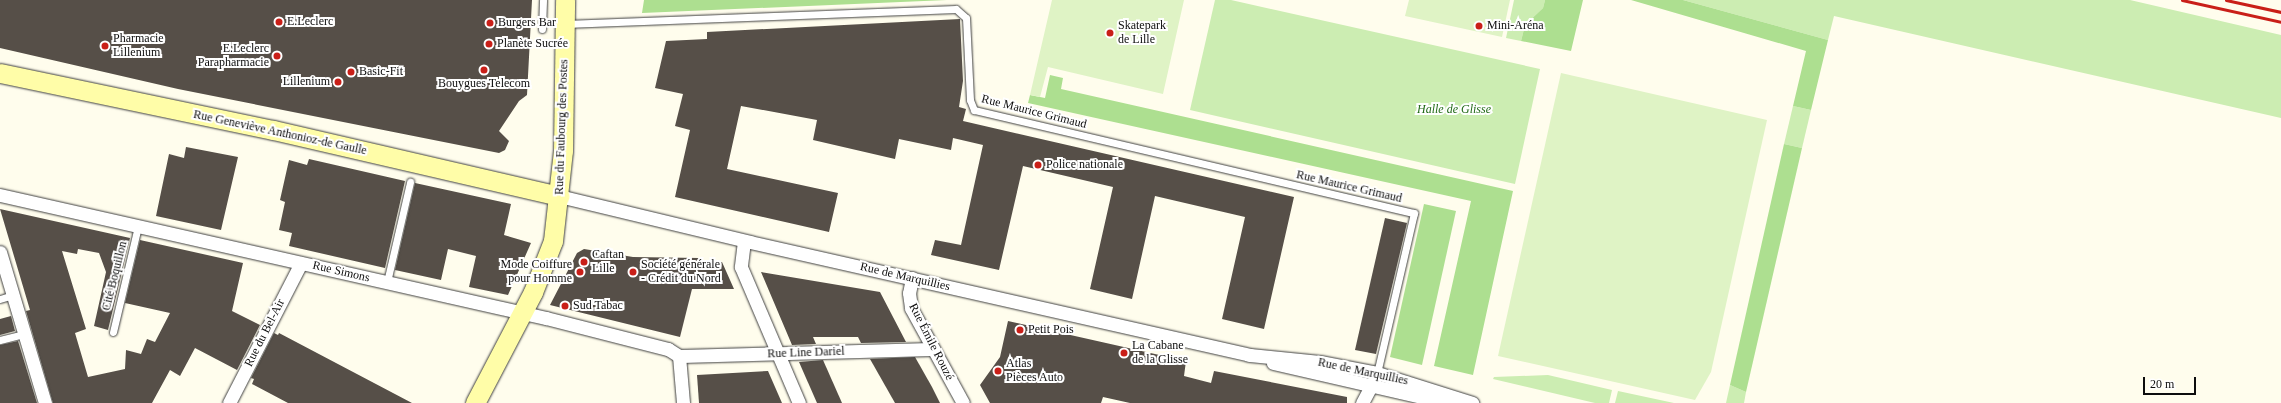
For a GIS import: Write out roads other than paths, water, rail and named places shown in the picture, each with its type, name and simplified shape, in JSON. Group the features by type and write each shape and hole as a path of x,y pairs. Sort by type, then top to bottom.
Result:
{"street":[{"name":"Rue du Faubourg des Postes","path":"475,403 522,313 550,252 560,196 564,138 565,0"},
{"name":"Rue Geneviève Anthonioz-de Gaulle","path":"0,73 273,130 560,196"},
{"name":"Rue Simons","path":"0,195 522,313 668,348 679,356"},
{"name":"Rue de Marquillies","path":"560,196 744,241 1250,355 1320,362 1377,373 1472,403"},
{"path":"744,241 741,267 799,403"},
{"path":"0,252 45,403"},
{"name":"Rue du Bel-Air","path":"229,403 301,263"},
{"name":"Rue Émile Rouzé","path":"912,278 910,303 933,349 963,403"},
{"name":"Rue Line Dariel","path":"679,356 933,349"},
{"name":"Rue de Marquillies","path":"1250,355 1276,365 1448,403"},
{"path":"679,356 683,403"},
{"path":"1362,403 1377,373"}],"lane":[{"path":"542,29 544,0"},
{"name":"Rue Maurice Grimaud","path":"565,24 956,9 966,18 970,100 974,110 1414,213 1377,373"},
{"path":"386,282 410,182"},
{"name":"Cité Boquillon","path":"113,332 138,226"},
{"path":"0,299 13,295"},
{"path":"0,340 24,334"}],"railway":[{"path":"2182,0 2281,22"},
{"path":"2226,0 2281,12"}],"place":[{"name":"E.Leclerc","path":"279,22"},
{"name":"Burgers Bar","path":"490,23"},
{"name":"Mini-Aréna","path":"1479,26"},
{"name":"Skatepark de Lille","path":"1110,33"},
{"name":"Planète Sucrée","path":"489,44"},
{"name":"Pharmacie Lillenium","path":"105,46"},
{"name":"E.Leclerc Parapharmacie","path":"277,56"},
{"name":"Bouygues Telecom","path":"484,70"},
{"name":"Basic-Fit","path":"351,72"},
{"name":"Lillenium","path":"338,82"},
{"name":"Police nationale","path":"1038,165"},
{"name":"Caftan Lille","path":"584,262"},
{"name":"Mode Coiffure pour Homme","path":"580,272"},
{"name":"Société générale - Crédit du Nord","path":"633,272"},
{"name":"Sud Tabac","path":"565,306"},
{"name":"Petit Pois","path":"1020,330"},
{"name":"La Cabane de la Glisse","path":"1124,353"},
{"name":"Atlas Pièces Auto","path":"998,371"}],"park label":[{"name":"Halle de Glisse","path":"1454,110"}]}
